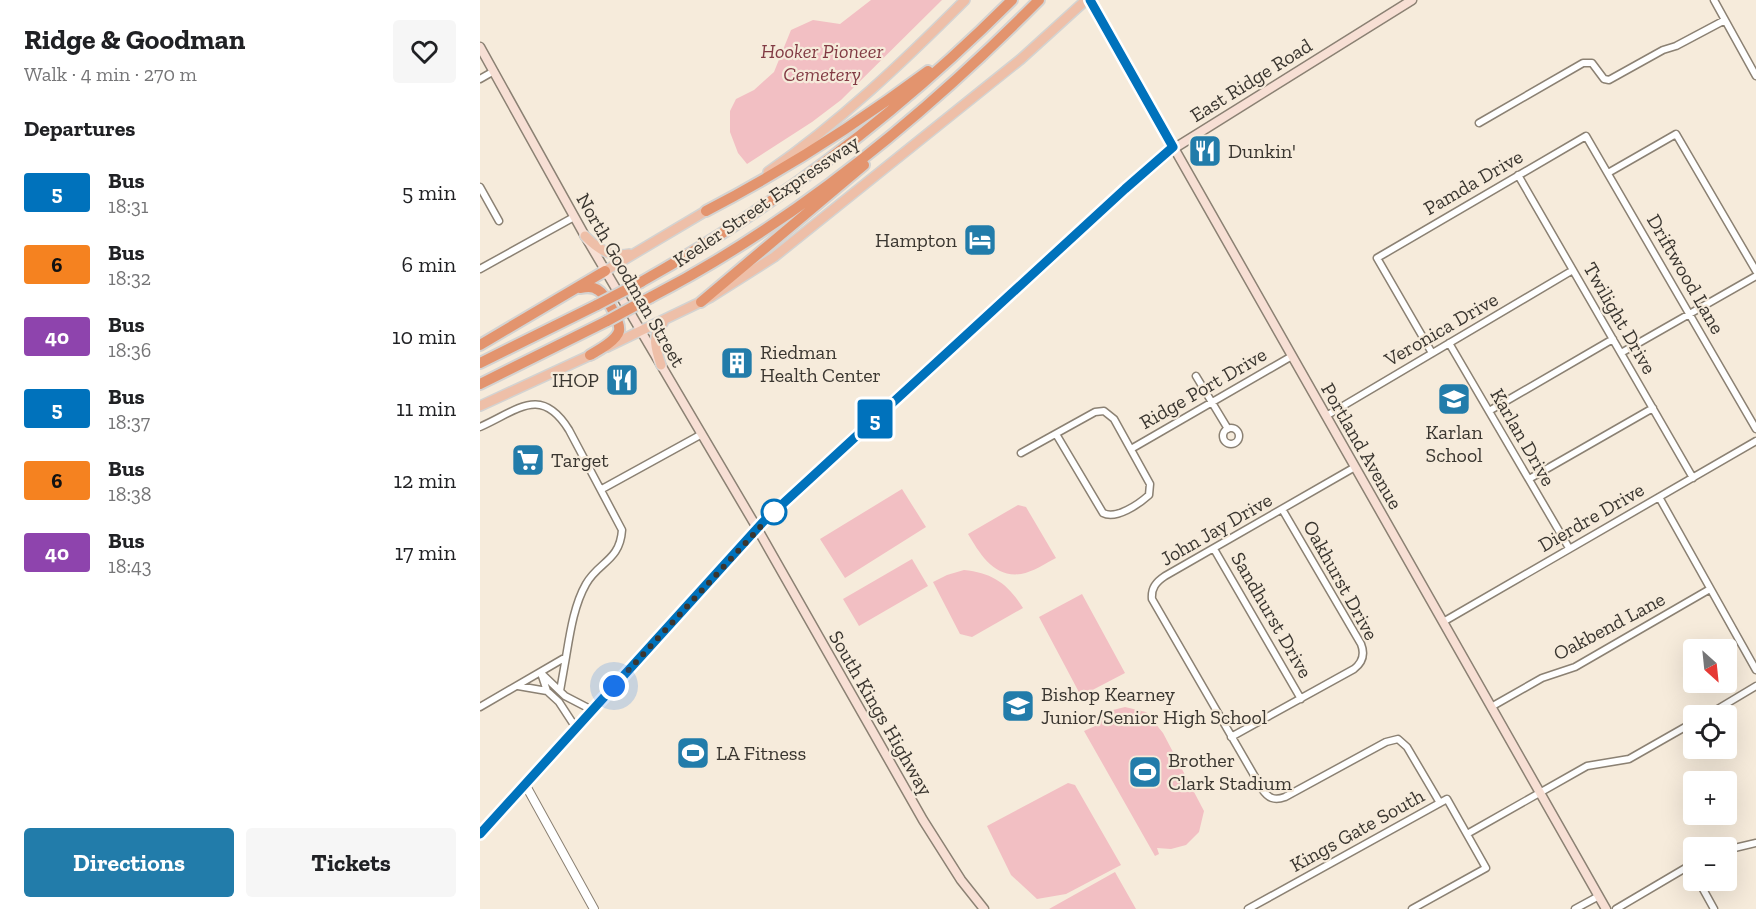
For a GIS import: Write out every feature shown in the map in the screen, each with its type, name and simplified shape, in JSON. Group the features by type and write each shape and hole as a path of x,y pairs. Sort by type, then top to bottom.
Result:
{"highway":[{"name":"Keeler Street Expressway","path":"480,363 641,282 743,220 830,160 904,101 1012,0"},
{"name":"Keeler Street Expressway","path":"480,384 651,297 731,250 793,209 870,153 927,106 1039,0"},
{"path":"706,211 766,178 878,107 940,63 990,22"},
{"path":"701,302 844,183 927,106"},
{"path":"480,345 605,271"},
{"path":"571,291 583,287 597,289 618,322 619,330 616,337 590,355"}],"main road":[{"path":"605,271 706,211 777,165 844,114 900,65 964,0"},
{"path":"480,406 701,302 738,281 782,251 1021,59 1088,0"},
{"name":"Portland Avenue","path":"1088,0 1606,909"},
{"name":"East Ridge Road","path":"482,828 525,784 757,528 1125,189 1173,147 1412,0"},
{"name":"North Goodman Street","path":"480,47 605,271 757,528"},
{"path":"585,236 600,249 613,255 620,256 640,250"},
{"path":"661,365 656,346 656,333 671,316"},
{"name":"South Kings Highway","path":"757,528 923,820 956,873 984,909"}],"street":[{"path":"1714,0 1756,76"},
{"path":"1479,123 1583,63 1592,63 1604,79 1609,80 1663,50 1676,46 1725,20"},
{"path":"480,79 494,71"},
{"path":"1608,172 1676,134 1756,270"},
{"name":"Driftwood Lane","path":"1586,136 1756,429"},
{"name":"Pamda Drive","path":"1432,353 1377,258 1586,136"},
{"name":"Twilight Drive","path":"1518,175 1693,478"},
{"path":"480,187 499,221"},
{"path":"480,270 574,217"},
{"name":"Veronica Drive","path":"1326,416 1573,270"},
{"path":"1622,353 1756,276"},
{"path":"1489,411 1613,339"},
{"name":"Karlan Drive","path":"1449,343 1569,548"},
{"name":"Ridge Port Drive","path":"1131,449 1292,356"},
{"path":"1196,376 1228,429"},
{"path":"480,427 530,404 546,405 559,414 621,525 620,544 612,558 586,583 579,600 560,691"},
{"path":"1529,479 1653,408"},
{"path":"1022,453 1095,412 1104,411 1112,415 1150,484 1150,492 1143,499 1115,515 1108,516 1098,507 1056,434"},
{"path":"602,489 702,434"},
{"name":"Dierdre Drive","path":"1443,622 1756,441"},
{"name":"John Jay Drive","path":"1355,467 1159,580 1152,594 1156,607 1265,794 1278,799 1386,742 1398,739 1407,747 1440,803"},
{"path":"1659,497 1755,667"},
{"name":"Oakhurst Drive","path":"1231,737 1358,665 1363,656 1363,650 1282,509"},
{"name":"Sandhurst Drive","path":"1214,549 1301,699"},
{"name":"Oakbend Lane","path":"1491,706 1542,678 1575,667 1710,589"},
{"path":"480,707 566,657"},
{"path":"541,673 547,691 559,702 576,728"},
{"path":"541,673 560,691 581,706 592,710"},
{"path":"517,686 547,691"},
{"path":"1724,705 1756,686"},
{"path":"1412,909 1486,868 1467,834 1592,764 1623,761 1683,729"},
{"path":"525,784 594,909"},
{"name":"Kings Gate South","path":"1248,909 1447,799 1467,834"},
{"path":"1737,847 1756,843"},
{"path":"1616,909 1683,869"},
{"path":"1704,891 1714,909"},
{"path":"1575,909 1599,896"}],"green space":[{"name":"Hooker Pioneer Cemetery","path":"871,0 942,0 841,100 812,122 747,164 738,153 730,132 730,111 736,99 754,90 774,72 791,30 813,20 840,24"},
{"path":"902,489 926,527 845,578 820,539"},
{"path":"1018,505 1026,507 1056,558 1030,571 1011,574 989,563 968,534"},
{"path":"912,559 928,586 859,626 843,599"},
{"path":"964,570 983,574 999,581 1012,592 1023,608 972,637 960,634 933,582"},
{"path":"1082,594 1125,673 1081,696 1039,617"},
{"name":"Brother Clark Stadium","path":"1125,707 1146,712 1163,733 1204,811 1199,832 1186,845 1171,849 1157,848 1159,854 1155,856 1084,731 1095,726 1109,711"},
{"path":"1068,783 1075,785 1121,865 1066,894 1037,899 1011,875 987,826"},
{"path":"1115,872 1136,909 1049,909"}],"bus line":[{"name":"5","path":"480,834 763,522 1173,147 1090,0"}],"place":[{"name":"Dunkin'","path":"1205,151"},
{"name":"Hampton","path":"980,240"},
{"name":"Riedman Health Center","path":"737,363"},
{"name":"IHOP","path":"622,380"},
{"name":"Karlan School","path":"1454,399"},
{"name":"Target","path":"528,460"},
{"name":"Bishop Kearney Junior/Senior High School","path":"1018,706"},
{"name":"LA Fitness","path":"693,753"},
{"name":"Brother Clark Stadium","path":"1145,772"}],"route":[{"path":"614,686 774,512"}]}
